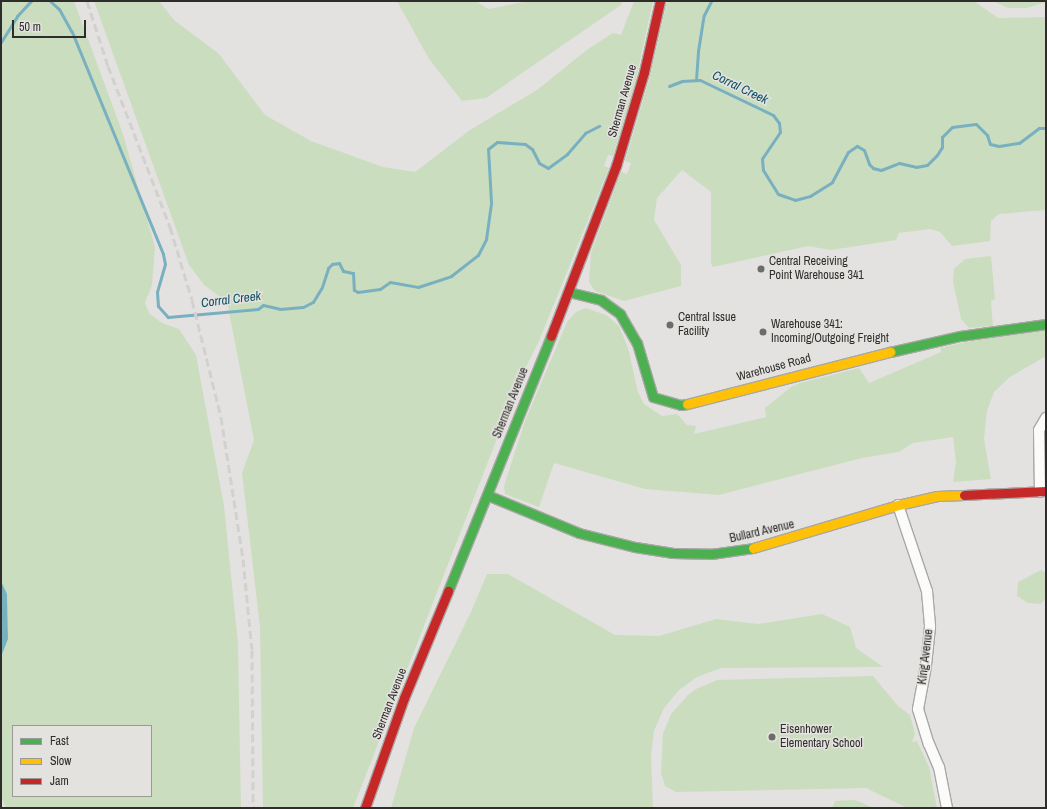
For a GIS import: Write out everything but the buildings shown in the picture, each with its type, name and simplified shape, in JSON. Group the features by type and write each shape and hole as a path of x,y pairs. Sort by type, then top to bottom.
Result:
{"street":[{"name":"Sherman Avenue","path":"365,808 404,698 568,292 626,136 644,72 660,1"},
{"name":"Warehouse Road","path":"568,292 601,300 620,314 637,343 653,397 681,405 826,367 960,336 1046,324"},
{"path":"1043,492 1039,430 1046,418"},
{"name":"Bullard Avenue","path":"487,495 578,533 635,547 672,553 710,554 783,540 898,505 938,496 1043,492"},
{"name":"King Avenue","path":"898,505 927,591 930,627 926,666 918,709 928,744 939,767 947,808"}],"green space":[{"path":"1,1 74,1 123,134 155,247 152,285 145,303 149,313 162,323 179,329 196,355 224,506 238,644 241,808 6,808 1,797 1,657 8,639 7,594 1,581"},
{"path":"94,1 159,1 174,20 219,54 265,115 311,141 383,167 415,172 470,130 537,90 588,49 613,33 621,35 634,1 653,1 636,79 613,156 608,155 604,166 609,168 539,341 521,377 353,808 263,808 260,627 242,473 254,440 227,302 204,285 189,265"},
{"path":"397,1 476,1 488,9 529,1 622,1 621,5 486,98 462,101 429,59"},
{"path":"667,1 974,1 998,18 1046,17 1046,210 999,214 991,221 990,241 952,246 940,232 930,229 899,233 896,240 831,250 808,246 713,267 711,264 711,192 682,170 657,198 654,220 681,265 681,286 624,301 595,291 589,282 591,253 621,172 627,174 631,163 625,161 649,80"},
{"path":"993,1 1046,2 1027,8 1008,8"},
{"path":"991,256 995,299 991,301 993,326 969,328 961,319 953,282 954,269 965,259"},
{"path":"586,308 606,315 619,326 628,348 638,392 644,404 662,416 677,414 687,425 696,426 694,434 766,417 765,408 791,387 800,383 859,368 869,383 941,352 940,348 966,342 1046,330 1046,356 1010,377 994,392 987,411 984,439 991,479 953,482 956,462 953,437 913,443 899,452 862,458 719,495 645,489 554,463 539,507 505,494 504,486 525,421 567,322 576,312"},
{"path":"1041,570 1046,573 1046,597 1041,604 1028,603 1017,596 1018,582"},
{"path":"487,574 508,574 615,635 659,636 716,619 758,624 822,614 850,627 856,648 883,667 721,668 697,677 679,690 664,708 654,731 651,756 653,808 391,808 414,728 471,612"},
{"name":"Eisenhower Elementary School","path":"873,676 898,706 910,715 915,734 912,742 917,741 929,767 937,808 907,808 866,788 676,792 665,786 661,773 663,734 671,714 687,696 696,689 717,680"},
{"path":"855,800 874,808 832,808 835,801"}],"water":[{"path":"1,581 7,594 8,639 1,657"}],"waterway":[{"name":"Corral Creek","path":"1,42 17,16 31,1"},
{"name":"Corral Creek","path":"50,1 59,9 72,32 163,254 165,264 157,292 158,306 168,317 258,309 263,305 280,309 303,307 313,302 322,287 328,268 332,264 339,263 343,271 353,273 354,290 358,292 380,289 390,282 418,287 451,276 478,255 486,239 491,202 488,149 497,142 525,144 532,149 539,163 548,168 567,154 585,133 599,126"},
{"path":"696,80 698,51 704,15 711,1"},
{"name":"Corral Creek","path":"669,86 682,81 700,80 773,115 779,123 780,132 762,159 763,170 778,194 795,200 810,196 832,182 848,152 857,146 864,150 869,164 873,168 881,170 899,163 916,167 927,165 937,155 942,147 942,137 952,127 976,124 987,135 990,144 999,146 1019,143 1039,128 1046,128"}],"railway":[{"path":"87,1 108,66 170,227 192,300 221,417 243,559 252,650 253,808"}],"traffic: fast":[{"path":"569,292 601,300 620,314 637,343 653,397 681,405 687,404"},
{"path":"890,352 960,336 1046,324"},
{"path":"448,591 551,336"},
{"path":"487,495 579,533 635,547 672,553 711,554 753,548"}],"traffic: slow":[{"path":"687,404 890,352"},
{"path":"753,548 898,505 937,496 964,495"}],"traffic: jam":[{"path":"551,336 616,166 644,72 660,1"},
{"path":"964,495 1046,491"},
{"path":"365,808 404,698 448,591"}],"place":[{"name":"Central Receiving Point Warehouse 341","path":"761,269"},
{"name":"Central Issue Facility","path":"670,325"},
{"name":"Warehouse 341: Incoming/Outgoing Freight","path":"763,332"},
{"name":"Eisenhower Elementary School","path":"772,737"}]}
